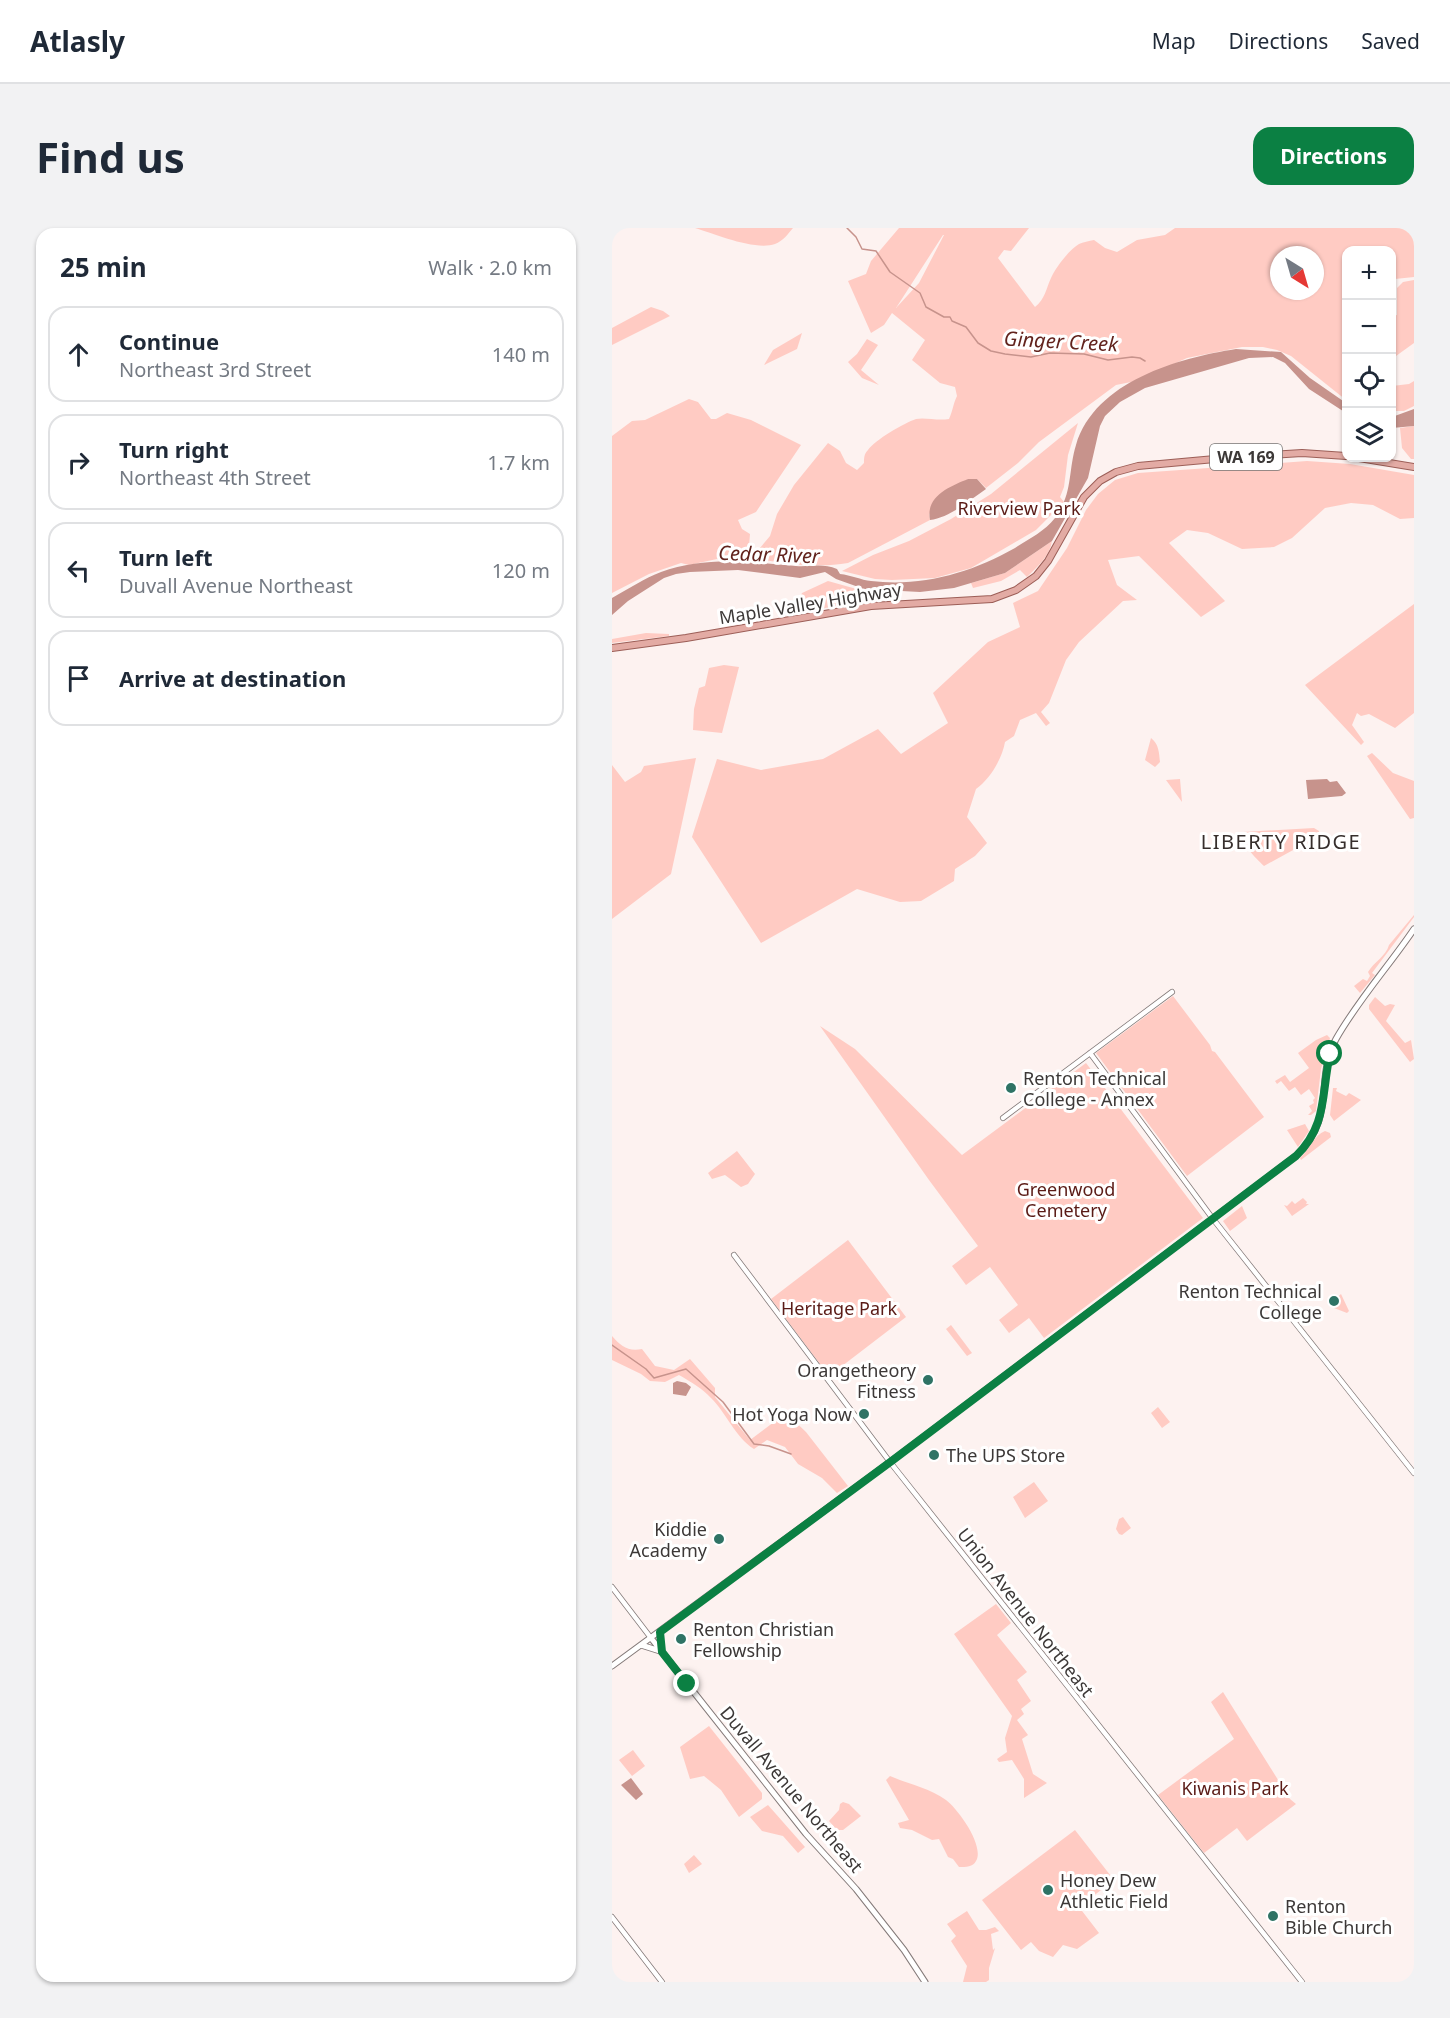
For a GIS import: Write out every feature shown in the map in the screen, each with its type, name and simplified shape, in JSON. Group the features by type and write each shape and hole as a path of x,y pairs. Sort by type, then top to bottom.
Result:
{"main road":[{"name":"Maple Valley Highway","path":"612,648 686,638 893,603 973,602 992,599 1016,590 1036,576 1048,561 1084,497 1100,481 1116,472 1138,466 1270,455 1302,453 1342,456"},
{"path":"1383,462 1414,467"},
{"path":"612,1666 890,1462 1296,1156 1311,1139 1318,1124 1324,1104 1328,1065 1336,1040 1414,929"},
{"path":"641,1646 662,1652 660,1632"},
{"name":"Duvall Avenue Northeast","path":"651,1638 806,1834 856,1889 904,1950 925,1982"}],"street":[{"path":"1004,1118 1172,992"},
{"path":"1090,1053 1213,1219 1414,1473"},
{"name":"Union Avenue Northeast","path":"734,1255 890,1462 1302,1982"},
{"name":"Duvall Avenue Northeast","path":"612,1587 651,1638"},
{"path":"612,1917 662,1982"}],"green space":[{"path":"695,228 793,228 780,241 767,246 746,244"},
{"path":"899,228 1029,228 1011,251 1004,250 998,258 1035,307 1043,297 1053,274 1063,259 1075,247 1088,241 1094,240 1105,248 1117,252 1137,240 1165,235 1175,228 1414,228 1414,277 1396,279 1396,246 1342,246 1342,397 1291,356 1277,350 1242,347 1187,358 1136,381 1116,385 1039,442 1018,463 986,488 977,479 968,479 929,514 930,520 848,563 802,565 755,558 770,536 777,514 794,485 828,443 840,451 846,463 857,470 864,463 865,455 872,446 897,428 916,419 949,419 957,396 955,387 940,383 912,360 925,340 892,313 884,325 871,333 848,281 866,274 871,261","holes":["944,235 919,283 896,308"]},
{"path":"1414,280 1414,343 1396,356 1397,288 1403,282"},
{"path":"651,307 670,316 612,345 612,328"},
{"path":"802,333 797,349 764,365 773,350"},
{"path":"867,339 878,345 861,370 879,385 862,378 848,362 857,354"},
{"path":"1414,381 1414,406 1404,411 1396,411 1396,386"},
{"path":"689,399 698,402 711,419 727,413 751,420 801,445 756,512 738,520 742,529 750,534 745,559 739,561 717,559 689,565 681,563 649,574 612,593 612,436 632,421 645,420"},
{"name":"Riverview Park","path":"1078,423 1068,455 1064,487 1060,497 1064,502 1036,530 971,568 935,578 875,579 842,571 873,555 909,541 991,494"},
{"path":"1414,426 1414,459 1411,459 1402,448 1400,428"},
{"path":"1307,461 1350,464 1414,475 1414,518 1400,519 1373,505 1351,503 1325,508 1292,538 1274,547 1242,549 1208,533 1187,530 1169,543 1225,601 1201,617 1139,556 1108,560 1117,585 1137,600 1123,601 1079,642 1066,660 1049,703 1041,712 1050,723 1046,726 1036,713 1020,720 1014,736 1005,742 995,768 976,789 967,817 987,843 975,856 955,869 954,881 921,901 900,902 857,889 761,943 692,837 717,759 761,770 823,759 878,729 901,754 948,723 933,693 988,642 1020,627 1013,603 1038,591 1067,548 1086,510 1098,494 1115,480 1138,473"},
{"path":"1052,541 1046,556 1027,577 1020,570 1001,581 973,588 971,583 1005,573"},
{"path":"828,581 885,597 798,613 795,611 802,593"},
{"path":"1414,604 1414,713 1395,728 1369,714 1361,716 1357,713 1352,725 1364,742 1361,745 1305,685"},
{"path":"646,633 669,634 669,636 612,643 612,639"},
{"path":"724,665 739,667 722,733 693,730 694,709 699,688 705,686 709,668"},
{"path":"1151,738 1157,746 1160,762 1155,767 1145,760"},
{"path":"1372,753 1393,773 1414,781 1414,818 1410,819 1367,756"},
{"path":"696,758 671,874 612,919 612,765 625,782 641,772 644,766"},
{"path":"1180,779 1182,802 1166,780"},
{"path":"1314,828 1319,831 1318,839 1264,866 1250,851 1243,837 1243,832"},
{"path":"1414,915 1372,973 1375,975 1360,993 1354,986 1363,979 1367,981 1370,976 1368,972"},
{"path":"1173,996 1210,1045 1212,1051 1264,1117 1187,1176 1096,1053"},
{"path":"1375,997 1385,1006 1395,1005 1386,1021 1405,1043 1411,1040 1414,1059 1410,1062 1369,1009"},
{"name":"Greenwood Cemetery","path":"820,1026 855,1049 962,1155 1086,1063 1203,1218 1044,1338 1029,1318 1009,1333 999,1320 1018,1305 990,1267 966,1285 952,1266 978,1246"},
{"path":"1327,1035 1330,1038 1321,1069 1316,1111 1308,1115 1312,1111 1309,1106 1314,1103 1315,1098 1309,1089 1301,1095 1295,1087 1289,1091 1281,1081 1277,1084 1275,1081 1285,1075 1290,1082 1309,1068 1298,1053"},
{"path":"1333,1088 1337,1088 1336,1091 1346,1096 1349,1093 1361,1100 1334,1121 1330,1115"},
{"path":"1305,1124 1309,1131 1298,1147 1287,1130"},
{"path":"1325,1131 1330,1133 1331,1137 1301,1160 1300,1158 1315,1139"},
{"path":"737,1151 755,1174 748,1184 741,1187 725,1175 712,1179 708,1173"},
{"path":"1303,1198 1306,1204 1309,1204 1292,1216 1284,1205 1287,1206 1292,1201 1295,1204"},
{"path":"1242,1206 1247,1218 1230,1231 1223,1221"},
{"name":"Heritage Park","path":"848,1240 906,1317 829,1376 771,1299"},
{"path":"1341,1294 1349,1311 1347,1313 1334,1308 1331,1303"},
{"path":"951,1325 972,1353 967,1356 946,1329"},
{"path":"612,1336 625,1347 633,1350 642,1349 655,1366 674,1370 690,1359 715,1388 715,1397 750,1440 786,1413 806,1432 848,1486 837,1493 822,1478 798,1464 785,1447 767,1440 754,1449 747,1444 708,1394 679,1375 665,1382 650,1381 612,1360"},
{"path":"1158,1407 1170,1422 1162,1428 1151,1413"},
{"path":"1034,1482 1048,1501 1025,1518 1013,1497"},
{"path":"1123,1517 1131,1528 1122,1535 1116,1529 1119,1519"},
{"path":"996,1604 1011,1623 997,1635 1027,1672 1017,1680 1031,1701 1021,1709 1024,1714 1017,1720 1028,1735 1022,1739 1033,1774 1047,1783 1024,1798 1024,1779 1012,1760 999,1762 997,1759 1007,1752 1005,1738 1012,1716 954,1634"},
{"name":"Kiwanis Park","path":"1223,1692 1290,1799 1296,1804 1247,1841 1237,1828 1204,1853 1158,1795 1234,1739 1211,1702"},
{"path":"709,1726 762,1793 762,1799 739,1817 721,1790 704,1776 690,1779 680,1747"},
{"path":"633,1750 645,1766 632,1776 619,1760"},
{"path":"890,1776 933,1792 951,1805 974,1837 978,1854 975,1863 959,1867 953,1859 948,1857 939,1839 932,1840 912,1830 900,1828 898,1823 909,1820 886,1780"},
{"path":"843,1802 849,1804 861,1816 843,1830 837,1830 829,1821"},
{"path":"768,1805 805,1847 798,1853 783,1836 762,1831 750,1817"},
{"name":"Honey Dew Athletic Field","path":"1075,1830 1114,1880 1079,1907 1099,1933 1077,1949 1063,1945 1053,1957 1039,1951 1031,1942 1021,1950 982,1900"},
{"path":"694,1855 702,1864 689,1873 684,1864"},
{"path":"967,1911 979,1930 995,1927 999,1931 991,1934 993,1950 995,1948 989,1968 989,1980 986,1982 963,1982 967,1966 951,1941 956,1936 947,1924"}],"shaded area":[{"name":"Cedar River","path":"1236,349 1281,352 1310,378 1342,400 1342,410 1309,389 1285,363 1273,357 1249,358 1145,388 1120,402 1105,416 1100,426 1088,478 1052,541 1005,573 954,588 920,592 864,589 836,579 825,572 800,578 738,570 690,572 664,578 628,601 612,615 612,598 655,574 694,564 728,562 827,566 837,569 840,574 890,582 927,580 981,565 1031,538 1055,518 1065,500 1076,445 1086,423 1101,404 1142,376 1165,366"},
{"path":"1414,409 1414,426 1396,428 1396,416"},
{"path":"968,479 977,479 986,489 952,512 930,520 931,504 935,498 947,489"},
{"path":"1327,779 1330,782 1337,781 1346,793 1342,796 1308,799 1306,780"},
{"path":"677,1381 691,1387 686,1396 673,1394 673,1383"},
{"path":"631,1778 643,1794 636,1800 621,1785"}],"waterway":[{"name":"Ginger Creek","path":"847,228 856,237 862,249 876,251 890,272 920,293 926,307 966,327 978,343 991,351 1031,357 1050,353 1084,354 1108,360 1132,357 1145,361"},
{"path":"612,1345 646,1369 654,1378 686,1369 723,1402 754,1444 769,1446 791,1454"}],"place":[{"name":"Renton Technical College - Annex","path":"1011,1088"},
{"name":"Renton Technical College","path":"1334,1301"},
{"name":"Orangetheory Fitness","path":"928,1380"},
{"name":"Hot Yoga Now","path":"864,1414"},
{"name":"The UPS Store","path":"934,1455"},
{"name":"Kiddie Academy","path":"719,1539"},
{"name":"Renton Christian Fellowship","path":"681,1639"},
{"name":"Honey Dew Athletic Field","path":"1048,1890"},
{"name":"Renton Bible Church","path":"1273,1916"}],"district":[{"name":"LIBERTY RIDGE","path":"1281,841"}],"route":[{"path":"687,1684 662,1652 659,1641 660,1632 893,1460 1303,1150 1317,1129 1321,1118 1330,1054"}]}
